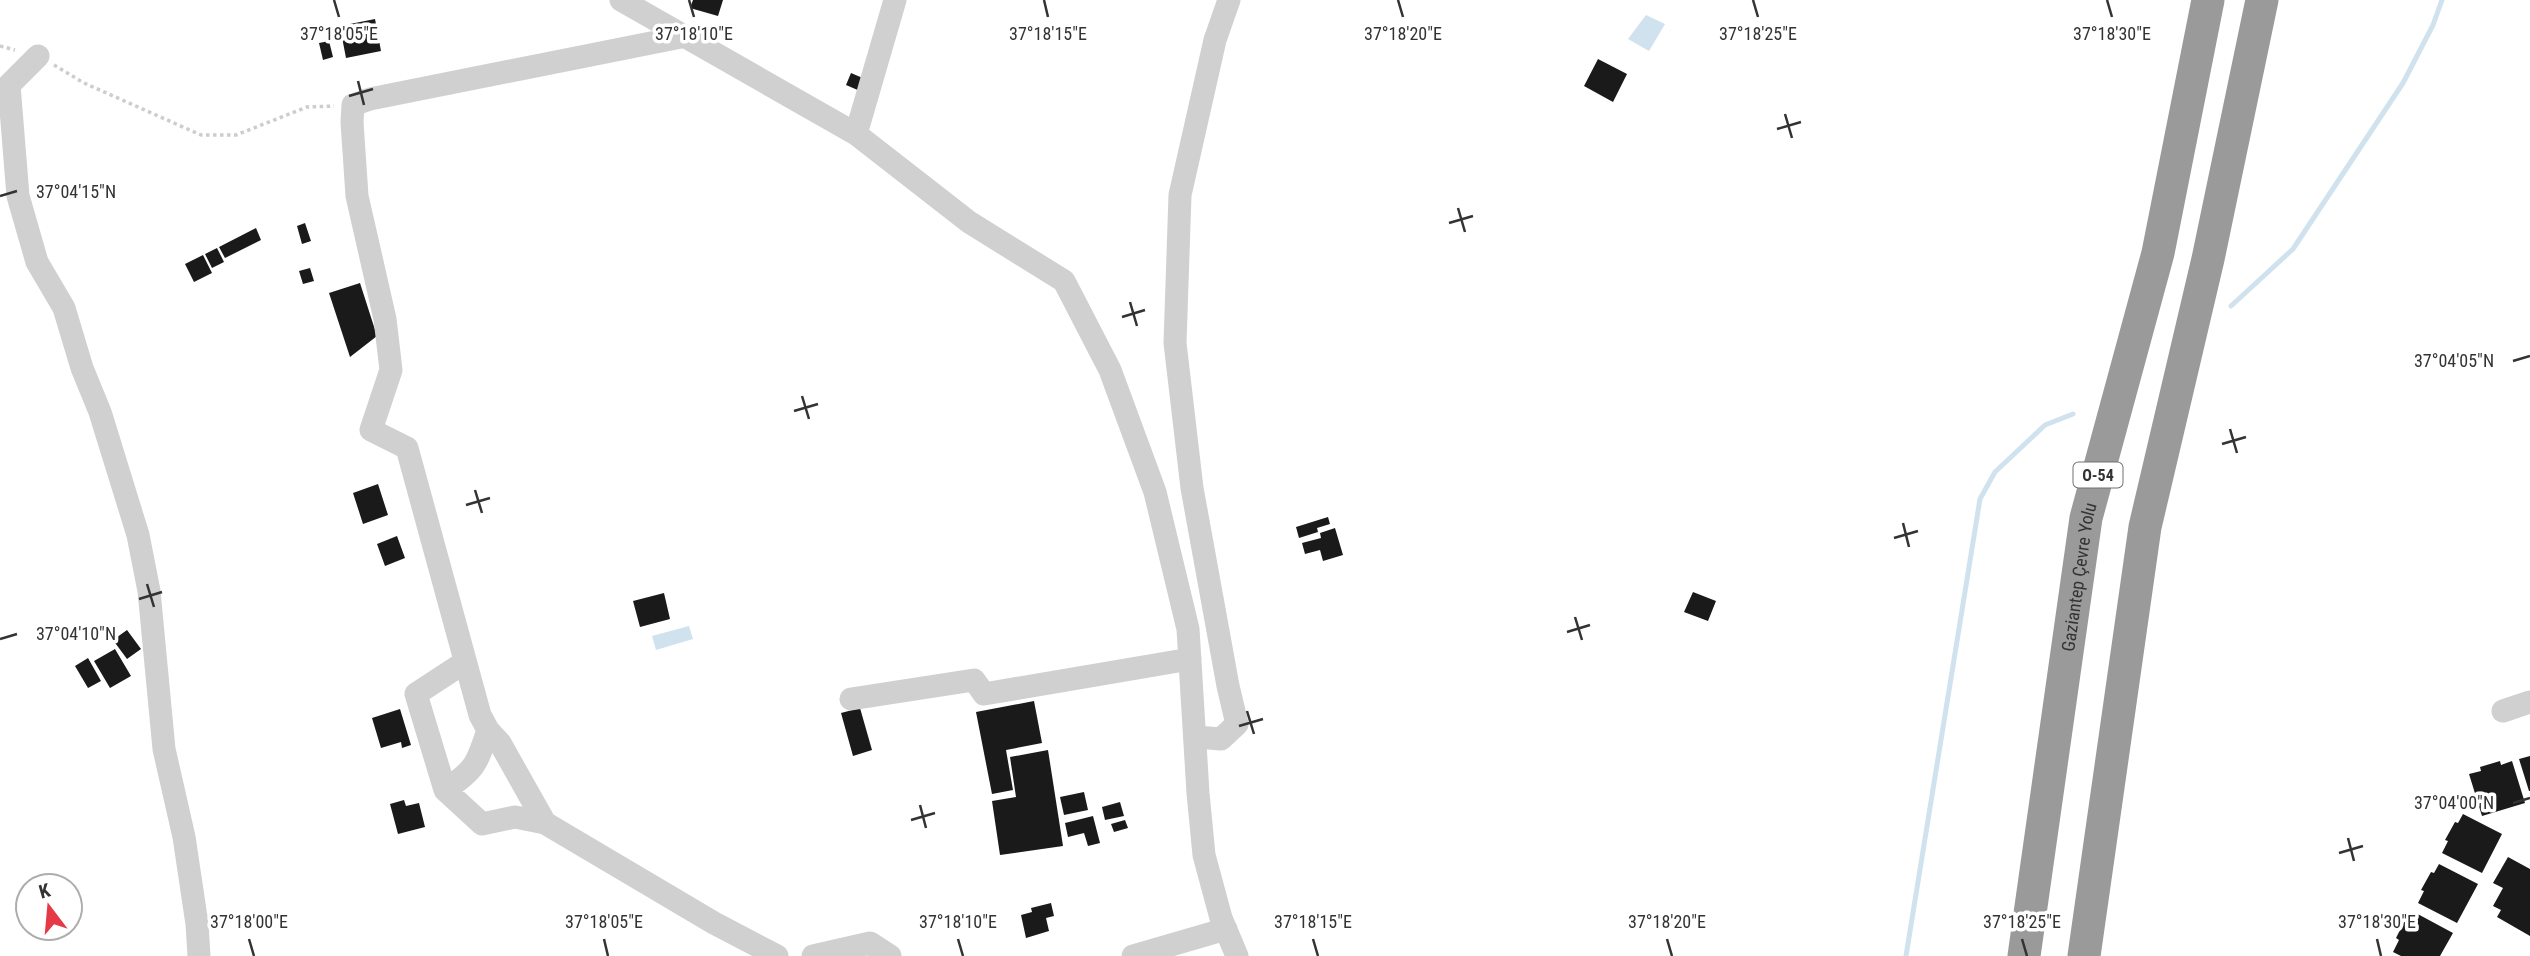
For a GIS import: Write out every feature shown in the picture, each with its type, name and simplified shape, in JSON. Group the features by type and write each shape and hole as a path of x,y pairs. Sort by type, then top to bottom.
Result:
{"highway":[{"name":"Gaziantep Çevre Yolu","path":"2024,956 2086,518 2158,253 2208,0"},
{"path":"2084,956 2145,527 2208,259 2262,0"}],"street":[{"path":"621,0 856,134 969,222 1063,281 1110,370 1155,492 1188,629 1198,793 1205,855 1226,929 1237,956"},
{"path":"856,134 895,0"},
{"path":"1196,737 1221,739 1237,724 1192,488 1175,343 1180,195 1214,40 1229,0"},
{"path":"545,822 500,743 488,730 480,715 407,448 371,430 391,370 385,319 357,195 352,122 354,105 370,99 686,36"},
{"path":"38,56 9,85 18,196 37,262 64,308 138,535 149,591 164,749 184,837 199,956"},
{"path":"851,699 974,680 984,694 1190,659"},
{"path":"465,662 416,694 445,790 482,824 515,817 545,822 714,923 777,956"},
{"path":"2503,711 2530,702"},
{"path":"445,790 469,774 481,754 488,730"},
{"path":"1147,954 1226,929"},
{"path":"813,956 870,943 890,956"}],"path":[{"path":"0,46 38,56 84,83 201,135 236,135 307,107 354,105"}],"water":[{"path":"1646,15 1665,24 1649,51 1628,39"},
{"path":"689,626 693,639 656,650 652,636"}],"building":[{"path":"693,0 723,0 718,16 690,8"},
{"path":"375,19 381,51 346,58 341,32 351,30 350,24"},
{"path":"329,41 333,57 323,60 319,43"},
{"path":"1598,59 1627,74 1613,102 1584,86"},
{"path":"851,73 865,79 860,91 846,85"},
{"path":"305,223 311,241 302,244 297,226"},
{"path":"256,228 261,240 225,258 219,247"},
{"path":"217,248 224,262 212,268 205,254"},
{"path":"203,255 212,273 194,282 185,264"},
{"path":"310,268 314,281 303,284 299,271"},
{"path":"360,283 377,336 350,357 329,293"},
{"path":"378,484 388,515 363,524 353,493"},
{"path":"1328,517 1330,524 1317,528 1318,532 1299,538 1296,527"},
{"path":"1335,528 1343,555 1323,561 1320,550 1305,554 1302,543 1321,538 1320,533"},
{"path":"397,536 405,558 385,566 377,544"},
{"path":"1693,592 1716,601 1708,621 1684,612"},
{"path":"664,593 670,619 640,627 633,601"},
{"path":"127,630 141,649 127,659 113,640"},
{"path":"115,649 131,676 110,688 94,661"},
{"path":"88,658 101,681 88,688 75,666"},
{"path":"1034,701 1042,743 1006,750 1013,790 992,794 976,712"},
{"path":"860,708 872,750 853,756 841,713"},
{"path":"400,709 411,745 402,748 401,742 381,748 372,718"},
{"path":"1048,750 1063,846 1000,855 992,801 1016,797 1010,757"},
{"path":"2530,756 2530,791 2529,791 2519,759"},
{"path":"2500,761 2501,765 2512,761 2525,803 2482,816 2469,774 2481,771 2480,767"},
{"path":"1084,792 1088,810 1064,815 1060,797"},
{"path":"404,800 406,806 419,803 425,827 398,834 390,804"},
{"path":"1120,802 1124,816 1105,820 1102,807"},
{"path":"2463,814 2502,834 2482,873 2442,853 2448,841 2445,840"},
{"path":"1093,816 1100,843 1088,846 1084,833 1068,837 1065,823"},
{"path":"1125,820 1128,828 1114,832 1111,824"},
{"path":"2508,857 2530,869 2530,936 2497,917 2501,910 2493,906 2503,888 2493,883"},
{"path":"2439,864 2478,884 2457,923 2418,903 2424,891 2421,890"},
{"path":"1051,903 1054,916 1046,918 1049,931 1026,938 1021,915 1032,912 1031,908"},
{"path":"2414,912 2453,933 2440,956 2401,956 2393,952 2399,940 2396,938 2405,920 2408,922"}],"waterway":[{"path":"2231,306 2293,249 2403,83 2433,25 2442,0"},
{"path":"1906,956 1980,499 1995,472 2045,425 2073,414"}]}
